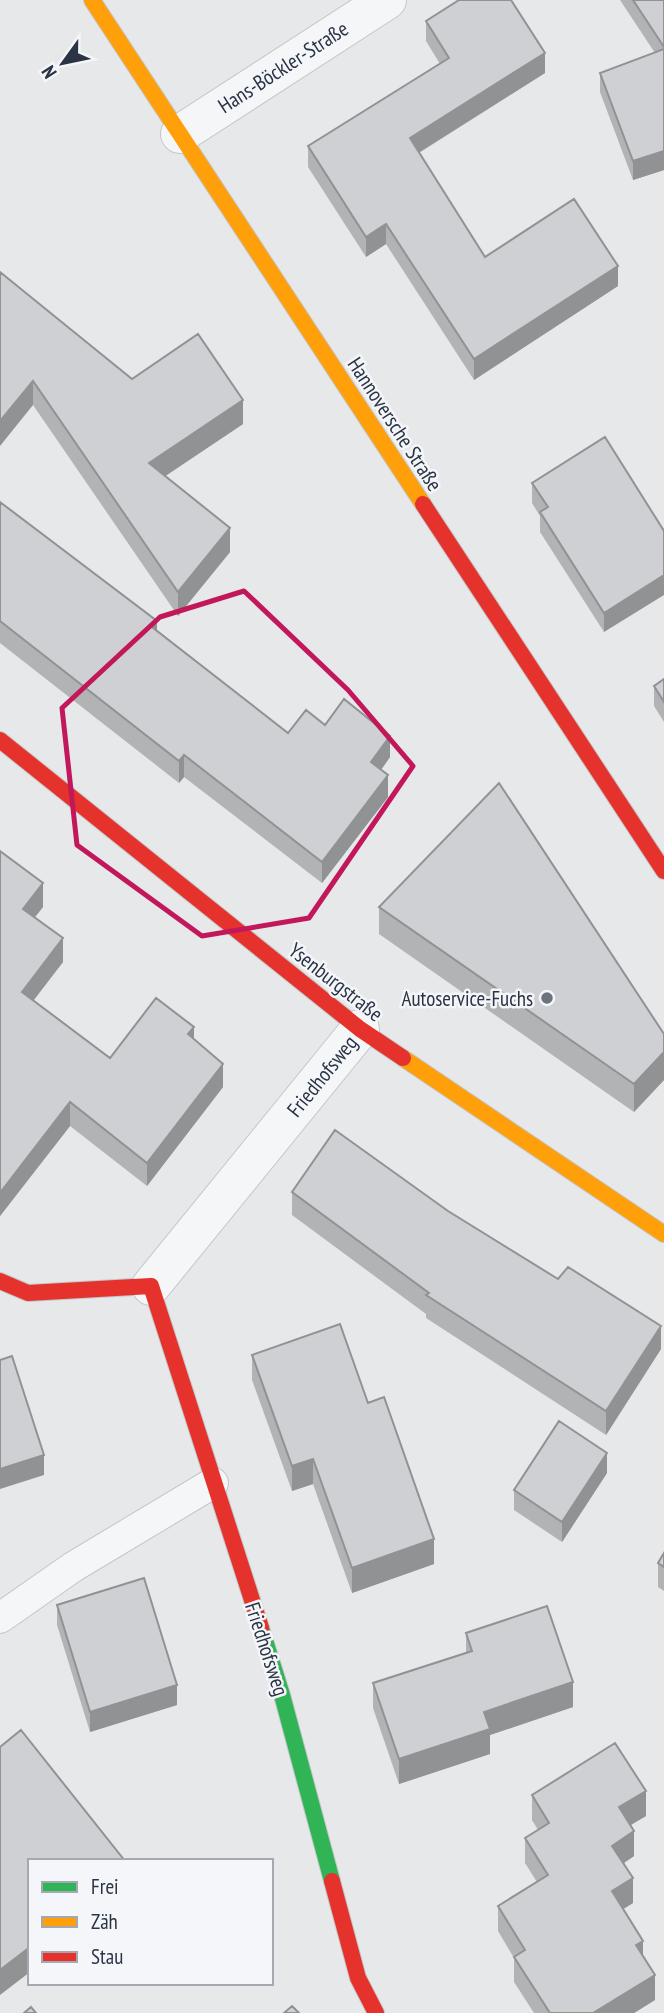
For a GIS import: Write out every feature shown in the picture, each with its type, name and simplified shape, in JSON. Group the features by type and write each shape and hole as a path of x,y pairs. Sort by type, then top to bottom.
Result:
{"street":[{"name":"Hannoversche Straße","path":"92,0 664,871"},
{"name":"Hans-Böckler-Straße","path":"180,134 387,0"},
{"name":"Ysenburgstraße","path":"0,740 360,1029 664,1234"},
{"name":"Friedhofsweg","path":"360,1029 151,1286 282,1695 358,1978 376,2013"},
{"path":"0,1280 28,1293 151,1286"}],"lane":[{"path":"0,1618 73,1567 213,1483"}],"highlighted area":[{"path":"244,591 348,690 413,766 309,918 202,936 77,845 62,708 160,617"}],"building":[{"path":"459,0 511,0 545,53 410,138 485,257 574,199 618,266 474,359 386,224 366,237 308,146 449,58 426,21"},
{"path":"633,0 664,0 664,47"},
{"path":"664,49 664,151 633,161 600,73"},
{"path":"0,272 132,379 198,334 243,400 149,463 230,528 178,592 33,381 0,421"},
{"path":"605,437 664,531 664,575 604,613 540,512 548,507 532,483"},
{"path":"0,502 157,621 152,627 288,733 306,710 325,725 344,699 390,736 371,762 388,775 322,862 184,755 179,761 0,621"},
{"path":"664,679 664,702 654,686"},
{"name":"Autoservice-Fuchs","path":"499,783 664,1034 664,1052 634,1084 379,907"},
{"path":"0,851 43,883 23,909 63,938 22,992 110,1058 156,998 194,1027 188,1034 223,1064 147,1163 70,1102 0,1193"},
{"path":"335,1130 448,1211 558,1279 568,1267 661,1326 606,1411 426,1295 429,1293 292,1192"},
{"path":"340,1324 368,1403 384,1397 434,1539 352,1568 313,1459 292,1466 252,1355"},
{"path":"12,1356 44,1455 0,1469 0,1360"},
{"path":"559,1421 607,1453 562,1522 514,1490"},
{"path":"664,1553 664,1567 658,1563"},
{"path":"144,1578 177,1685 90,1712 57,1605"},
{"path":"547,1606 573,1682 484,1712 490,1729 399,1759 373,1683 472,1651 466,1633"},
{"path":"21,1730 123,1859 28,1859 28,1949 0,1970 0,1747"},
{"path":"615,1743 646,1791 619,1807 634,1831 612,1846 633,1878 612,1891 643,1941 636,1945 655,1975 593,2013 550,2013 514,1957 525,1950 498,1906 548,1875 525,1838 549,1823 532,1795"},
{"path":"292,2006 299,2013 284,2013"},
{"path":"31,2007 36,2013 24,2013"}],"traffic: fast":[{"path":"261,1628 282,1695 332,1881"}],"traffic: slow":[{"path":"92,0 423,504"},
{"path":"403,1058 664,1234"}],"traffic: jam":[{"path":"423,504 664,871"},
{"path":"0,740 360,1029 403,1058"},
{"path":"0,1281 28,1293 151,1286 261,1628"},
{"path":"332,1881 358,1978 376,2013"}],"place":[{"name":"Autoservice-Fuchs","path":"547,998"}]}
